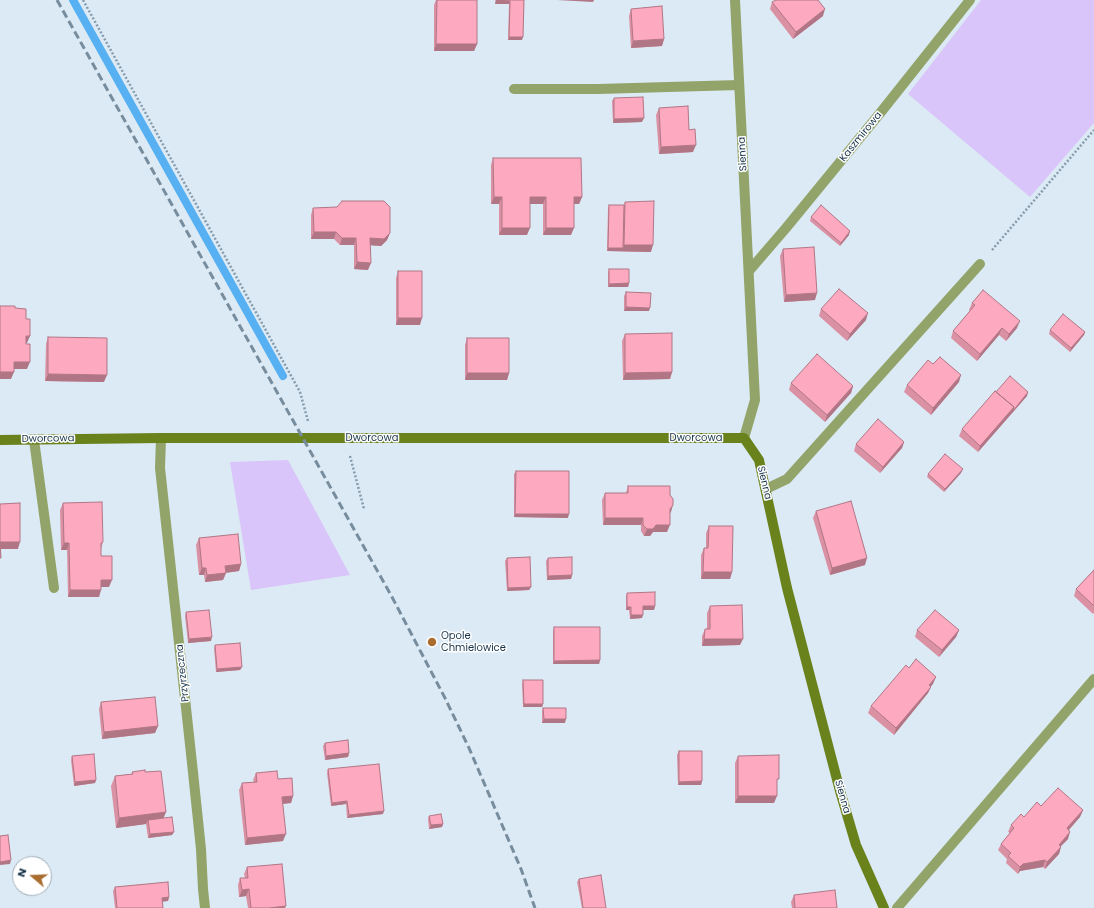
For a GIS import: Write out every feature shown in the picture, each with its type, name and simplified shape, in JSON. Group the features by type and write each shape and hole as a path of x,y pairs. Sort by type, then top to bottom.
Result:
{"street":[{"name":"Sienna","path":"735,0 755,400 744,438 759,460 787,588 840,791 856,844 884,908"},
{"name":"Kaszmirowa","path":"749,271 881,112 970,0"},
{"path":"514,89 598,89 739,85"},
{"path":"766,488 787,479 980,264"},
{"name":"Dworcowa","path":"0,440 161,438 744,438"},
{"name":"Przyrzeczna","path":"161,438 160,468 194,778 205,908"},
{"path":"34,440 54,588"},
{"path":"896,908 1094,679"}],"path":[{"path":"83,0 300,392 313,438"},
{"path":"980,264 1094,130"},
{"path":"349,451 364,509"}],"shaded area":[{"path":"981,0 1094,0 1094,123 1030,197 908,94"},
{"path":"288,460 350,575 251,590 230,462"}],"building":[{"path":"437,0 477,0 477,44 436,44"},
{"path":"496,0 524,0 523,37 509,37 510,1"},
{"path":"776,0 818,0 825,9 796,32 772,2"},
{"path":"662,6 664,39 633,41 631,9"},
{"path":"643,97 644,118 614,119 614,98"},
{"path":"688,106 689,130 695,129 696,145 661,147 659,108"},
{"path":"493,158 581,158 582,197 574,197 574,228 546,228 546,197 530,197 530,228 502,228 502,197 494,197"},
{"path":"342,201 384,201 390,207 390,233 384,239 370,238 371,263 357,262 356,238 342,238 336,232 314,232 313,208 337,207"},
{"path":"654,201 653,245 624,245 625,202"},
{"path":"609,205 624,205 623,248 608,248"},
{"path":"821,205 850,231 841,243 811,217"},
{"path":"814,247 817,293 786,295 783,249"},
{"path":"609,269 629,269 629,283 609,284"},
{"path":"398,271 422,271 422,318 398,318"},
{"path":"839,289 868,313 850,334 821,309"},
{"path":"983,290 1020,321 1009,334 1002,328 980,354 953,331 975,305 972,303"},
{"path":"626,292 651,293 650,308 626,307"},
{"path":"0,306 15,306 15,308 26,309 26,319 30,319 30,336 26,336 26,344 30,344 30,362 14,362 14,372 0,372"},
{"path":"1063,314 1085,332 1071,348 1050,330"},
{"path":"672,333 672,372 625,373 625,334"},
{"path":"48,337 107,338 107,375 48,374"},
{"path":"467,338 509,338 509,373 467,373"},
{"path":"817,354 853,386 827,415 791,383"},
{"path":"940,357 961,375 933,408 907,385 928,360 933,364"},
{"path":"1010,376 1028,392 1013,411 1014,407 996,392"},
{"path":"995,391 1014,407 980,446 962,429"},
{"path":"878,419 904,442 883,467 856,444"},
{"path":"945,454 963,469 945,489 928,474"},
{"path":"516,471 569,471 569,514 515,514"},
{"path":"628,486 670,486 670,495 673,499 673,505 670,509 670,525 656,525 653,529 647,529 643,525 643,518 605,518 605,493 628,493"},
{"path":"851,501 867,558 832,568 816,511"},
{"path":"102,502 103,542 101,543 101,556 112,556 112,580 101,580 101,590 70,590 69,543 64,543 63,503"},
{"path":"20,503 20,542 0,542 0,504"},
{"path":"709,526 733,526 732,572 703,572 704,548 708,548"},
{"path":"238,534 241,564 225,566 226,573 207,575 206,568 202,568 199,538"},
{"path":"530,557 531,587 508,588 507,558"},
{"path":"572,557 572,575 548,576 548,558"},
{"path":"1094,570 1094,606 1076,589"},
{"path":"655,592 655,606 643,606 643,615 631,615 631,607 627,607 627,593"},
{"path":"742,605 743,639 704,639 705,629 710,629 710,606"},
{"path":"209,610 212,637 189,639 186,612"},
{"path":"935,610 959,630 942,650 917,630"},
{"path":"554,627 600,627 600,660 554,661"},
{"path":"240,643 242,667 217,669 215,645"},
{"path":"916,659 936,677 929,685 931,687 896,728 871,706 906,665 909,668"},
{"path":"523,680 543,680 543,704 524,704"},
{"path":"155,697 158,726 104,732 101,702"},
{"path":"543,708 566,708 566,719 544,719"},
{"path":"348,740 349,753 326,756 325,743"},
{"path":"679,751 702,751 702,781 679,782"},
{"path":"94,754 96,780 75,782 72,756"},
{"path":"779,755 777,796 738,796 738,756"},
{"path":"379,764 384,811 349,815 347,801 332,803 328,769"},
{"path":"145,770 145,772 161,771 166,812 119,818 115,776 133,774 132,772"},
{"path":"277,771 278,779 292,778 293,796 282,797 286,834 247,838 242,783 257,782 256,773"},
{"path":"1058,788 1083,810 1067,828 1070,832 1059,845 1061,847 1047,862 1045,860 1023,864 1020,867 1008,856 1011,853 1001,844 1014,828 1011,825 1021,814 1024,817 1037,802 1041,806"},
{"path":"441,814 443,824 431,825 429,816"},
{"path":"172,817 174,832 150,834 148,820"},
{"path":"8,835 11,860 0,862 0,836"},
{"path":"282,864 286,906 251,908 249,889 242,890 240,878 248,878 247,867"},
{"path":"601,875 606,908 583,908 579,879"},
{"path":"168,882 169,897 162,898 163,908 117,908 115,887"},
{"path":"835,890 837,908 795,908 794,895"}],"waterway":[{"path":"73,0 283,376"}],"railway":[{"path":"57,0 392,597 445,698 469,748 521,869 535,908"}],"place":[{"name":"Opole Chmielowice","path":"432,642"}]}
